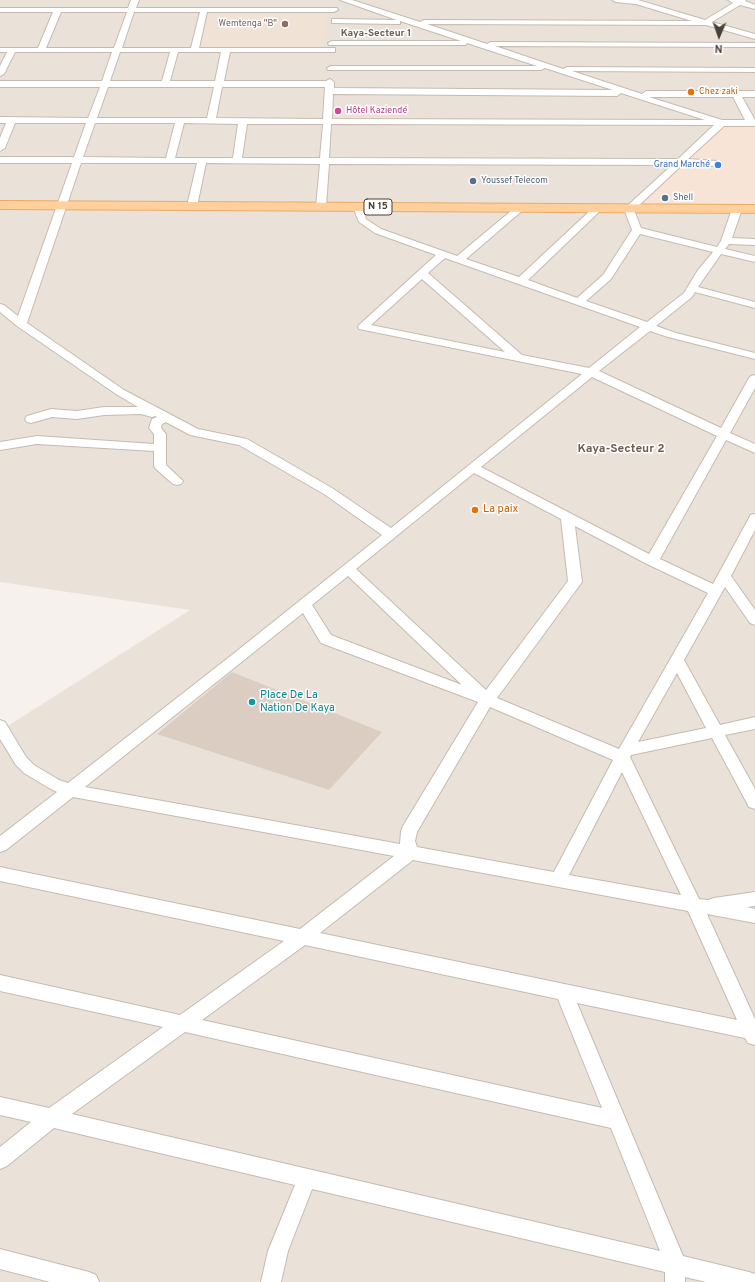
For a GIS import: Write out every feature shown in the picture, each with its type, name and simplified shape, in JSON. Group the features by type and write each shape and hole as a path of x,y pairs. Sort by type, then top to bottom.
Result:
{"main road":[{"name":"N 15","path":"0,205 755,209"}],"street":[{"path":"29,10 33,0"},
{"path":"21,324 77,160 135,0"},
{"path":"232,10 234,0"},
{"path":"321,207 334,10 336,0"},
{"path":"344,0 722,123"},
{"path":"616,0 637,2 755,37"},
{"path":"0,50 226,50 333,36 411,22 705,23 737,1 755,7"},
{"path":"0,10 334,10"},
{"path":"41,50 58,10"},
{"path":"194,50 204,10"},
{"path":"333,36 476,44 755,46"},
{"path":"0,74 12,50"},
{"path":"165,84 175,50"},
{"path":"211,121 226,50"},
{"path":"331,68 755,70"},
{"path":"0,84 219,84 330,88 755,94"},
{"path":"736,94 753,123"},
{"path":"0,120 753,123"},
{"path":"0,148 12,120"},
{"path":"170,160 180,120"},
{"path":"237,160 243,121"},
{"path":"637,230 629,209 722,123"},
{"path":"0,160 692,162 717,164"},
{"path":"192,206 202,160"},
{"path":"358,207 362,220 378,231 672,335 755,356"},
{"path":"459,260 520,208"},
{"path":"521,281 597,208"},
{"path":"0,845 392,534 688,295 702,272 723,246 737,209"},
{"path":"637,230 723,246 755,259"},
{"path":"579,302 607,277 637,230"},
{"path":"723,246 755,242"},
{"path":"443,254 362,328 591,372 755,449"},
{"path":"422,272 518,358"},
{"path":"692,288 755,305"},
{"path":"0,307 21,324 120,392 194,432 243,442 328,491 392,534"},
{"path":"652,561 755,378"},
{"path":"31,419 51,413 77,415 104,411 142,410 166,417"},
{"path":"166,417 156,422 155,428 160,434 160,466 177,481"},
{"path":"0,446 38,440 160,448"},
{"path":"473,468 652,561 716,591"},
{"path":"410,853 407,842 408,831 487,700 575,582 567,517"},
{"path":"559,879 625,753 716,591 755,518"},
{"path":"348,569 487,700"},
{"path":"724,576 755,620"},
{"path":"306,607 326,639 625,753 755,723"},
{"path":"677,661 755,803"},
{"path":"0,726 21,761 29,769 70,790 755,916"},
{"path":"625,753 700,906 753,1035"},
{"path":"0,1159 51,1118 302,937 410,853"},
{"path":"0,874 564,992 753,1035"},
{"path":"700,906 755,898"},
{"path":"0,983 618,1121"},
{"path":"564,992 618,1121 676,1273"},
{"path":"0,1106 307,1178 676,1273 749,1282"},
{"path":"271,1282 278,1251 307,1178"},
{"path":"0,1259 89,1282"}],"shaded area":[{"path":"0,0 755,0 755,1282 0,1282 0,731 190,610 0,582"},
{"path":"209,12 323,12 327,14 323,48 200,48"},
{"name":"Grand Marché","path":"724,125 755,125 755,206 640,205"}],"building":[{"name":"Place De La Nation De Kaya","path":"232,672 382,732 329,790 157,734"}],"place":[{"name":"Wemtenga \"B\"","path":"285,24"},
{"name":"Chez zaki","path":"691,92"},
{"name":"Hôtel Kaziendé","path":"338,111"},
{"name":"Grand Marché","path":"718,165"},
{"name":"Youssef Telecom","path":"473,181"},
{"name":"Shell","path":"665,198"},
{"name":"La paix","path":"475,510"},
{"name":"Place De La Nation De Kaya","path":"252,702"}],"district":[{"name":"Kaya-Secteur 1","path":"376,34"},
{"name":"Kaya-Secteur 2","path":"621,450"}]}
